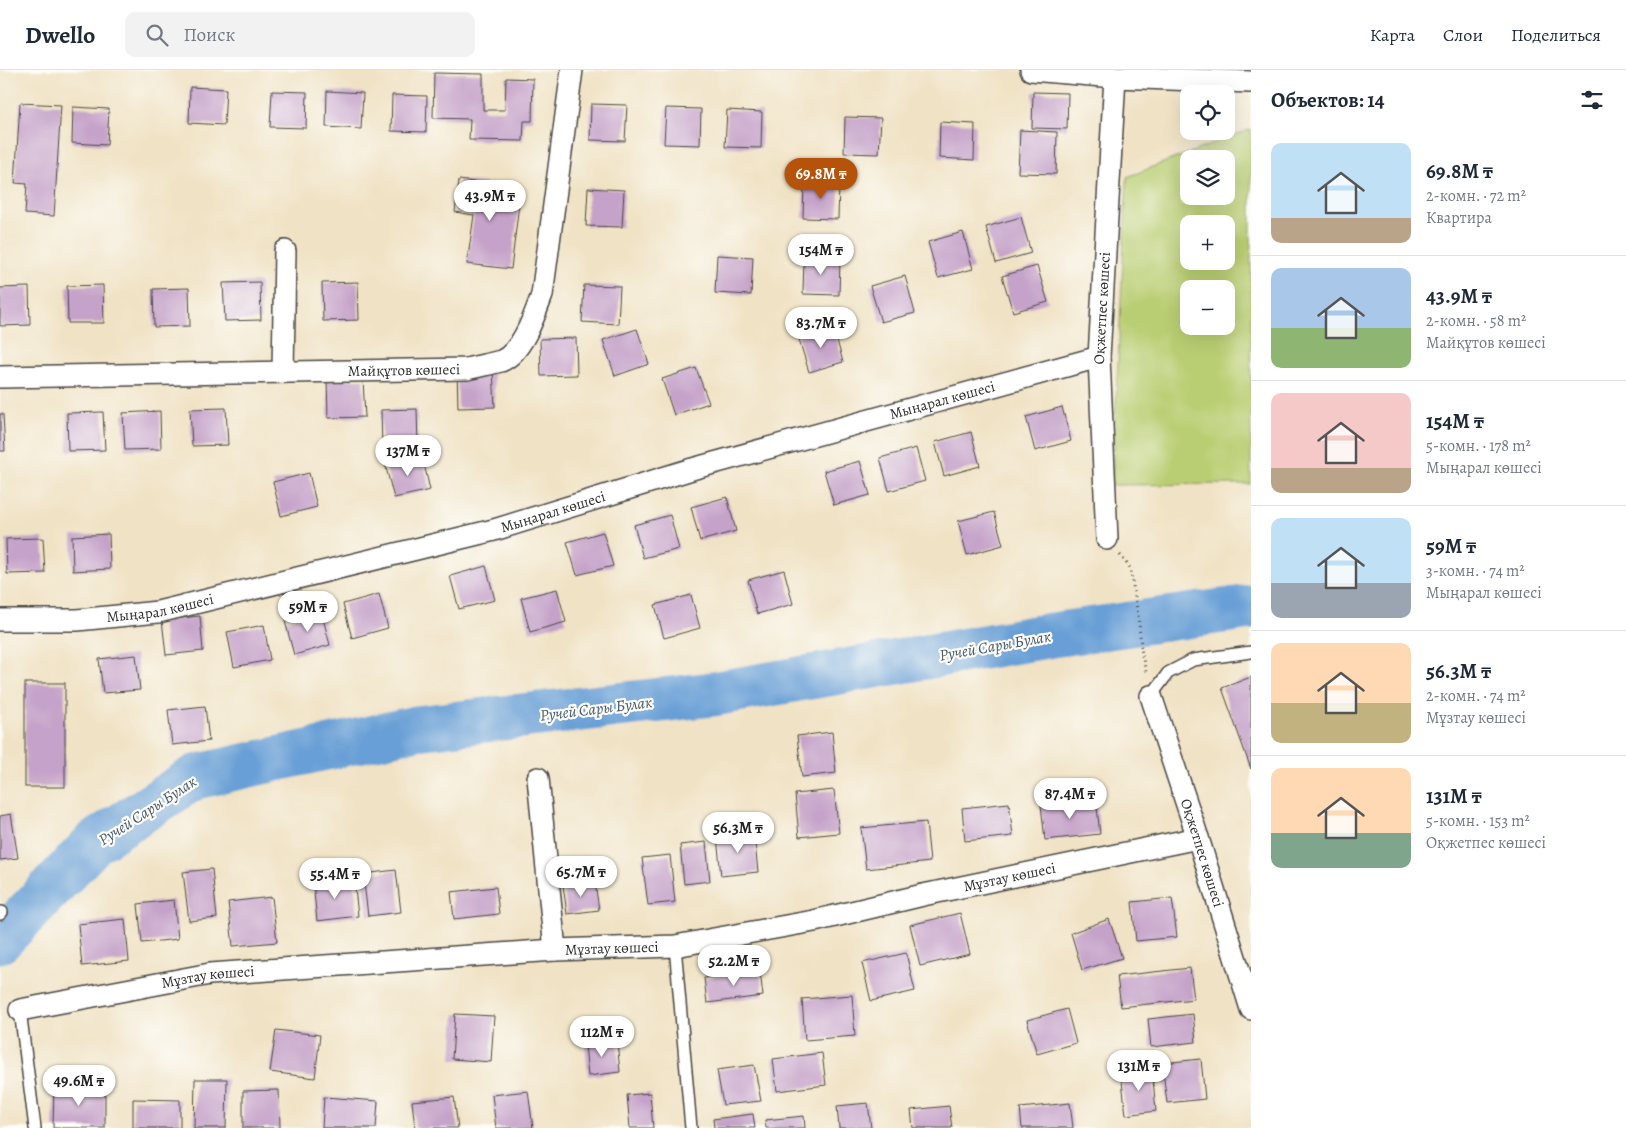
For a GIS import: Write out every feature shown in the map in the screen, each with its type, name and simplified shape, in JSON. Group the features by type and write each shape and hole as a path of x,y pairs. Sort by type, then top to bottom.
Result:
{"street":[{"name":"Майқұтов көшесі","path":"0,378 467,368 503,360 519,346 528,330 542,295 572,70"},
{"path":"1031,70 1251,82"},
{"name":"Оқжетпес көшесі","path":"1107,539 1099,357 1115,76"},
{"path":"283,372 285,251"},
{"name":"Мыңарал көшесі","path":"0,620 77,620 158,612 494,530 692,469 1099,357"},
{"name":"Оқжетпес көшесі","path":"1151,696 1198,838 1251,1009"},
{"path":"538,778 555,950"},
{"name":"Мұзтау көшесі","path":"20,1010 210,974 555,950 676,946 814,921 1198,838"}],"lane":[{"path":"1151,696 1168,673 1193,660 1251,652"},
{"path":"676,946 691,1128"},
{"path":"20,1010 35,1128"}],"path":[{"path":"1107,539 1130,568 1142,655"}],"green space":[{"path":"1251,129 1251,484 1112,485 1127,177 1180,156 1180,205 1235,205 1235,150 1197,150 1223,140 1235,140 1235,135"}],"building":[{"path":"434,73 483,74 483,110 505,110 506,78 533,79 532,121 524,121 523,141 469,140 470,119 433,118"},
{"path":"190,87 226,89 224,125 189,123"},
{"path":"272,91 307,92 306,128 270,127"},
{"path":"327,91 363,93 361,129 326,127"},
{"path":"1033,92 1068,93 1067,129 1032,128"},
{"path":"392,95 427,96 426,132 391,131"},
{"path":"20,103 61,105 54,216 25,214 27,184 15,183"},
{"path":"591,104 627,105 625,141 590,140"},
{"path":"73,107 109,109 107,145 72,143"},
{"path":"666,108 701,109 700,145 664,144"},
{"path":"727,110 762,112 761,148 725,147"},
{"path":"845,117 881,118 879,154 844,153"},
{"path":"940,122 975,124 974,160 939,158"},
{"path":"1020,130 1057,132 1056,174 1018,173"},
{"path":"459,180 521,188 511,269 467,264 474,215 455,212"},
{"path":"804,182 839,183 838,219 803,218"},
{"path":"588,188 624,190 622,227 586,226"},
{"path":"1021,217 1031,253 996,263 986,227"},
{"path":"963,232 973,269 938,278 928,242"},
{"path":"717,255 753,257 751,295 715,293"},
{"path":"804,256 840,258 839,295 803,294"},
{"path":"1037,266 1048,302 1013,312 1002,276"},
{"path":"905,276 915,313 881,322 870,286"},
{"path":"260,282 261,320 225,321 223,283"},
{"path":"358,282 359,320 323,321 322,283"},
{"path":"103,285 104,323 68,323 67,286"},
{"path":"584,285 620,286 618,324 582,322"},
{"path":"29,287 30,325 0,326 0,288"},
{"path":"189,288 190,326 154,327 153,289"},
{"path":"833,326 843,362 809,372 798,336"},
{"path":"637,329 649,364 615,376 603,340"},
{"path":"576,338 577,375 541,376 540,339"},
{"path":"696,368 709,403 674,415 662,379"},
{"path":"493,369 495,407 458,408 457,370"},
{"path":"363,379 365,417 328,418 327,380"},
{"path":"1062,407 1071,441 1035,451 1026,417"},
{"path":"226,408 228,445 192,446 190,409"},
{"path":"417,409 418,447 382,448 381,410"},
{"path":"160,411 161,449 125,450 123,413"},
{"path":"103,412 105,450 68,451 67,413"},
{"path":"0,414 3,414 5,451 0,451"},
{"path":"971,432 980,466 944,476 935,442"},
{"path":"916,448 925,481 889,491 880,458"},
{"path":"422,455 430,490 394,498 385,464"},
{"path":"860,461 870,495 834,505 824,471"},
{"path":"309,473 317,507 281,516 273,482"},
{"path":"727,497 736,531 700,541 691,507"},
{"path":"994,512 1003,545 967,555 958,521"},
{"path":"670,515 679,549 643,558 634,525"},
{"path":"603,532 613,566 577,575 567,542"},
{"path":"109,534 110,569 73,571 72,536"},
{"path":"43,538 45,573 7,574 6,539"},
{"path":"486,566 495,600 459,609 450,576"},
{"path":"784,570 793,604 757,614 748,580"},
{"path":"557,589 566,622 530,632 521,598"},
{"path":"379,594 388,628 352,638 343,604"},
{"path":"691,595 700,628 664,638 655,605"},
{"path":"321,611 330,645 294,655 285,621"},
{"path":"200,616 203,651 166,655 162,620"},
{"path":"264,625 270,660 234,667 227,632"},
{"path":"136,655 140,690 103,693 99,659"},
{"path":"1251,677 1251,769 1222,688"},
{"path":"25,683 65,683 65,787 25,787"},
{"path":"205,706 209,741 172,745 168,710"},
{"path":"832,732 836,773 802,777 797,736"},
{"path":"834,790 839,833 799,837 795,794"},
{"path":"1096,799 1100,834 1045,840 1041,805"},
{"path":"1009,803 1013,836 965,841 962,808"},
{"path":"11,814 18,858 0,860 0,816"},
{"path":"926,822 930,862 866,869 861,828"},
{"path":"754,833 758,872 721,876 717,837"},
{"path":"706,842 710,881 684,884 680,845"},
{"path":"670,855 675,902 648,905 642,858"},
{"path":"212,869 217,918 189,921 183,872"},
{"path":"396,870 401,912 368,916 363,874"},
{"path":"354,879 358,916 317,921 313,883"},
{"path":"595,882 599,910 567,914 563,885"},
{"path":"496,887 499,914 454,919 451,892"},
{"path":"272,897 277,942 233,946 228,902"},
{"path":"1172,898 1177,937 1136,941 1132,902"},
{"path":"174,900 178,939 142,943 138,904"},
{"path":"960,913 970,954 920,966 910,925"},
{"path":"125,919 129,961 82,966 78,924"},
{"path":"1109,919 1122,958 1082,970 1071,933"},
{"path":"906,953 915,991 871,1001 862,963"},
{"path":"1190,968 1194,999 1121,1007 1117,976"},
{"path":"760,971 763,996 707,1003 704,978"},
{"path":"852,995 855,1036 805,1040 802,999"},
{"path":"1067,1009 1076,1043 1037,1054 1027,1020"},
{"path":"455,1014 494,1016 491,1062 452,1059"},
{"path":"1193,1014 1196,1042 1151,1047 1148,1019"},
{"path":"276,1030 320,1035 315,1078 270,1072"},
{"path":"617,1041 620,1072 588,1076 585,1044"},
{"path":"822,1053 826,1085 777,1091 773,1059"},
{"path":"1201,1059 1205,1099 1167,1103 1162,1063"},
{"path":"754,1065 761,1101 723,1105 717,1070"},
{"path":"1152,1069 1156,1111 1126,1115 1121,1073"},
{"path":"195,1079 227,1079 226,1128 194,1128"},
{"path":"54,1086 105,1086 105,1128 53,1128"},
{"path":"279,1090 280,1128 243,1128 243,1091"},
{"path":"528,1091 533,1128 496,1128 492,1095"},
{"path":"650,1093 653,1128 630,1128 627,1095"},
{"path":"324,1097 378,1101 376,1128 322,1128"},
{"path":"454,1097 458,1128 415,1128 412,1101"},
{"path":"133,1099 180,1100 180,1128 133,1128"},
{"path":"868,1103 871,1128 839,1128 837,1106"},
{"path":"1070,1103 1073,1128 1022,1128 1020,1108"},
{"path":"949,1106 952,1128 913,1128 911,1110"},
{"path":"753,1114 755,1128 714,1128 713,1119"},
{"path":"804,1116 805,1128 766,1128 765,1120"}],"waterway":[{"name":"Ручей Сары Булак","path":"0,941 95,842 195,777 416,728 713,694 1052,635 1251,607"}]}
